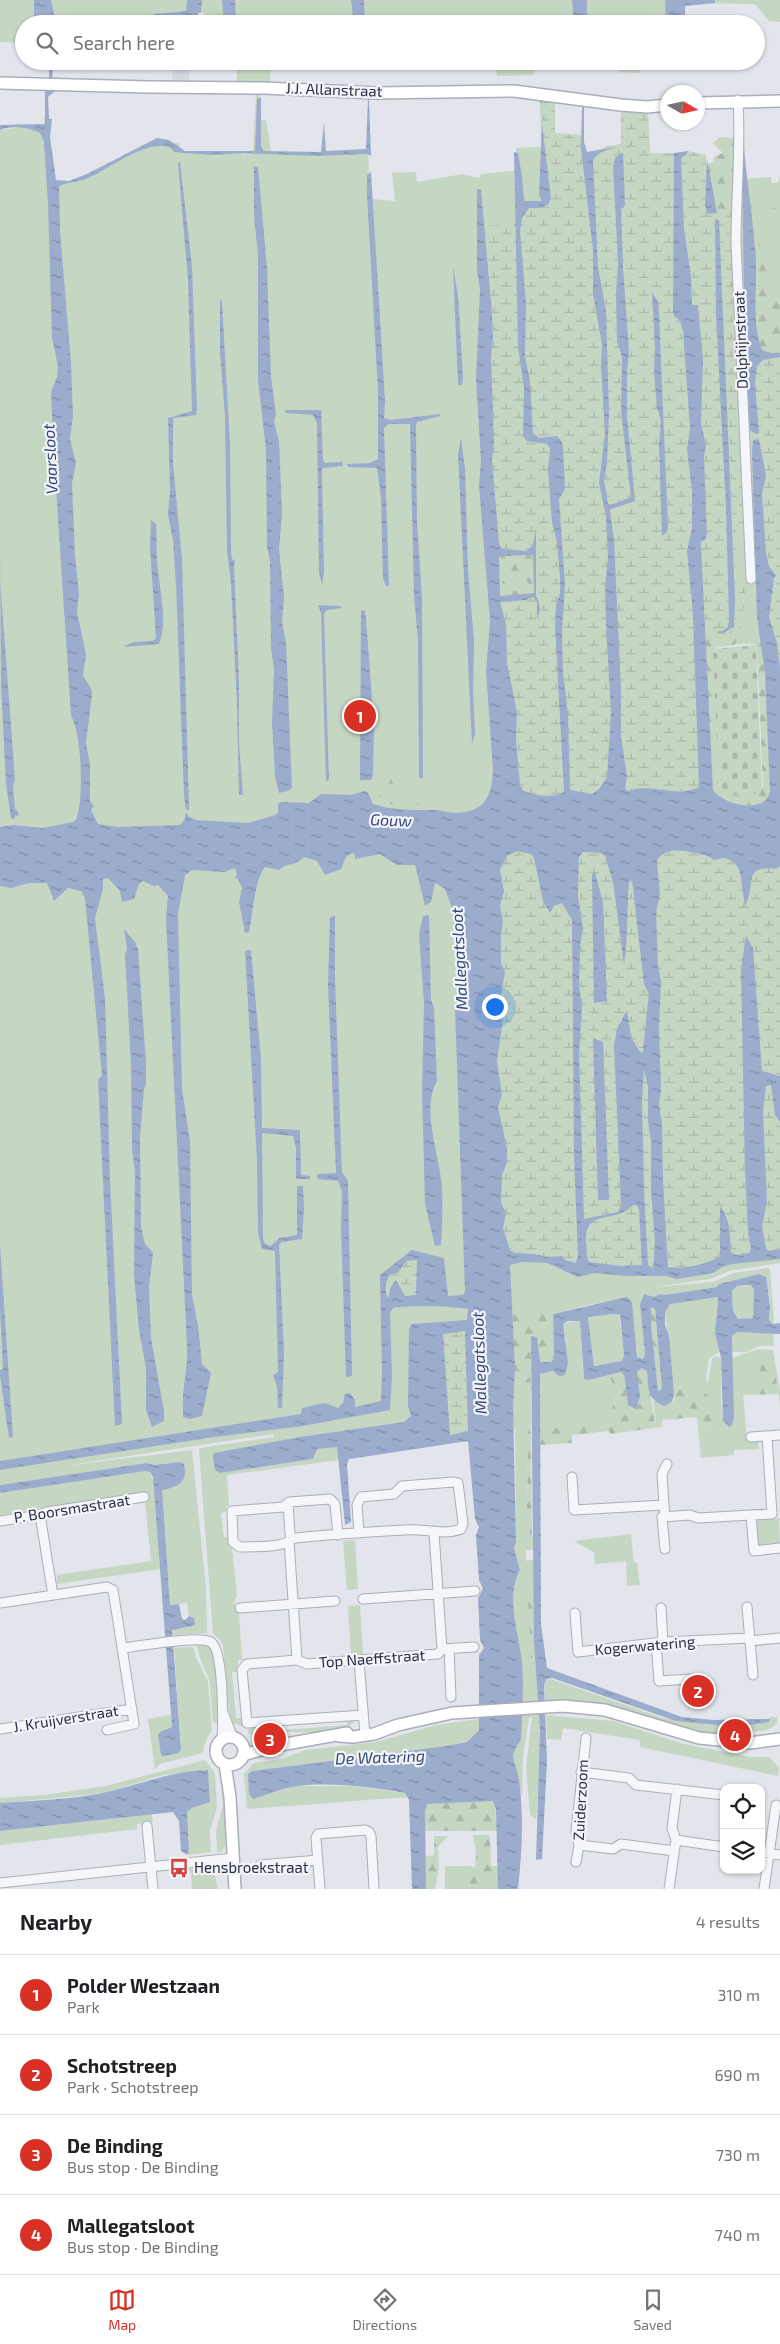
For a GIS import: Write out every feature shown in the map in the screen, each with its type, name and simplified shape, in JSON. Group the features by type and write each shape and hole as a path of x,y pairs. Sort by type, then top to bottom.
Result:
{"street":[{"name":"J.J. Allanstraat","path":"0,83 264,88 376,93 514,91 648,107 660,106"},
{"name":"Dolphijnstraat","path":"738,100 740,136 736,198 736,243 751,579"},
{"path":"705,102 780,100"},
{"path":"751,1437 780,1435"},
{"path":"665,1549 662,1517 690,1515 698,1518 772,1514 775,1478 767,1436"},
{"path":"665,1517 662,1474 667,1464"},
{"path":"572,1477 574,1510 664,1505"},
{"path":"338,1535 333,1500 288,1504 283,1507 232,1511 233,1542 236,1546 240,1547 282,1544 290,1537 338,1535 422,1528 434,1533 462,1529 458,1483 402,1486 394,1494 361,1497 357,1505 359,1533"},
{"name":"P. Boorsmastraat","path":"0,1521 144,1497"},
{"path":"288,1504 297,1660"},
{"path":"0,1603 53,1595 40,1515"},
{"path":"751,1515 754,1551 780,1548"},
{"path":"434,1533 438,1593 451,1698"},
{"name":"J. Kruijverstraat","path":"53,1595 108,1587 113,1590 124,1648 134,1724 107,1730"},
{"path":"363,1599 475,1591"},
{"path":"240,1608 335,1601"},
{"path":"747,1607 753,1675"},
{"path":"661,1608 659,1681 692,1678"},
{"name":"Kogerwatering","path":"575,1613 578,1652 660,1642 780,1638"},
{"path":"124,1648 188,1640 206,1640 211,1642 218,1654 223,1712 240,1761 230,1764"},
{"name":"Top Naeffstraat","path":"363,1715 247,1723 242,1670 247,1664 297,1660 307,1664 358,1661 438,1654 445,1649 474,1646"},
{"path":"358,1661 365,1732"},
{"path":"230,1764 216,1754 216,1748 235,1744 275,1746 365,1732 398,1726 434,1716 473,1711 550,1707 582,1707 605,1710 678,1733 716,1740 780,1744"},
{"name":"J. Kruijverstraat","path":"0,1729 132,1709"},
{"name":"Zuiderzoom","path":"576,1862 579,1844 576,1832 586,1738"},
{"path":"230,1764 235,1889"},
{"path":"581,1772 629,1778 636,1785 720,1794"},
{"path":"669,1888 676,1840 672,1828 677,1789"},
{"path":"776,1805 765,1853 780,1855"},
{"path":"147,1826 153,1889"},
{"path":"320,1889 316,1838 318,1834 365,1830 369,1832 374,1889"},
{"path":"676,1840 720,1846"},
{"path":"579,1844 613,1849 621,1844 674,1852"},
{"path":"0,1882 233,1858"},
{"path":"260,1864 318,1860"},
{"path":"764,1874 764,1889"}],"shaded area":[{"path":"172,70 189,70 189,82 173,82"}],"green space":[{"path":"0,0 780,0 780,22 769,21 755,4 683,3 684,15 205,15 204,13 158,15 15,15 15,43 0,42"},
{"path":"237,70 271,70 270,84 234,83 237,79"},
{"path":"497,70 534,70 534,75 497,76"},
{"path":"618,70 640,70 640,73 620,72"},
{"path":"256,94 260,94 260,120 266,120 271,152 368,154 371,203 373,199 395,201 392,173 416,172 417,182 463,174 479,178 481,174 514,171 516,223 520,223 516,148 541,147 540,99 555,101 555,133 582,135 584,153 621,144 621,110 650,153 663,153 707,165 713,165 718,157 734,142 737,108 743,110 746,179 771,177 771,183 778,183 780,176 780,1263 729,1271 710,1279 653,1287 713,1282 733,1273 768,1268 770,1270 774,1321 773,1324 769,1320 768,1290 759,1274 719,1284 717,1287 665,1295 658,1294 654,1297 647,1295 640,1304 645,1354 643,1359 637,1357 631,1300 592,1304 553,1314 553,1310 515,1384 531,1382 531,1432 528,1432 527,1517 530,1523 528,1532 534,1539 534,1550 526,1550 526,1561 534,1559 534,1595 531,1596 532,1659 536,1660 541,1758 536,1819 530,1815 526,1768 532,1717 529,1718 523,1758 522,1797 514,1753 514,1747 517,1745 519,1734 522,1692 520,1650 513,1603 516,1581 520,1570 514,1548 516,1542 515,1429 468,1442 466,1440 348,1458 338,1455 339,1460 227,1475 229,1506 226,1506 226,1512 221,1513 224,1537 228,1537 230,1548 232,1548 237,1596 234,1603 239,1613 242,1660 238,1660 238,1672 232,1672 236,1718 242,1718 245,1724 243,1727 233,1723 229,1711 223,1646 213,1633 199,1450 200,1448 274,1437 273,1434 63,1466 192,1450 206,1589 207,1633 173,1635 172,1629 188,1628 194,1618 189,1616 187,1603 170,1605 161,1489 181,1462 154,1465 147,1463 0,1485 0,130 16,128 16,124 44,125 44,118 48,118 51,185 82,179 141,149 165,143 179,143 179,152 253,152","holes":["756,643 767,787 724,791 716,646","274,1443 336,1447 317,1449 313,1459 220,1473 215,1470 214,1453"]},
{"path":"539,98 555,100 555,134 581,135 583,172 586,176 593,250 593,293 602,345 601,366 605,434 599,483 608,504 604,481 607,463 609,413 605,295 598,267 593,162 596,156 614,147 603,149 604,147 621,144 621,107 648,111 650,153 674,153 673,310 674,316 680,321 683,331 690,428 687,450 692,491 692,528 687,551 693,615 700,776 699,787 691,790 637,789 628,791 625,789 625,766 620,729 617,593 609,512 606,516 608,559 605,585 611,712 607,777 599,789 592,794 570,791 559,795 533,794 521,789 516,740 517,712 507,663 506,624 500,602 535,598 538,617 536,531 532,548 525,551 502,549 499,544 492,460 494,442 491,356 493,340 484,226 519,223 519,206 544,206 551,198","holes":["522,380 531,401 533,433 539,438 557,436 562,442 565,489 559,499 565,584 562,626 557,542 552,523 548,470 550,448 547,444 531,441 523,431 524,388"]},
{"path":"735,135 733,210 717,213 708,164 713,162 714,157 723,153 713,143 720,137 730,138"},
{"path":"688,151 706,155 705,206 711,214 733,210 746,525 737,526 739,580 747,580 740,638 728,632 735,621 735,587 724,306 717,219 715,220 716,315 726,508 729,619 728,627 725,630 705,629 701,546 701,542 707,537 704,457 706,445 701,423 703,360 698,306 692,305 691,276 684,229 681,157 687,154"},
{"path":"750,200 780,210 780,222 779,212 769,213 761,210 756,214 762,263 766,265 767,285 780,284 780,353 762,350 757,339"},
{"path":"780,357 780,668 777,643 769,617 772,570 766,553 762,493 766,476 761,441 759,439 753,440 750,430 756,434 759,428 755,383 757,366 763,360"},
{"path":"533,555 534,593 504,596 502,581 505,582 506,591 518,591 530,587 522,571 502,573 501,556"},
{"path":"705,629 722,631 722,634 728,632 740,638 734,645 713,648 719,790 725,796 756,795 763,786 757,644 745,644 746,636 760,637 765,673 770,791 767,799 761,802 738,805 724,800 713,790"},
{"path":"756,645 762,786 756,794 725,795 719,790 713,649"},
{"path":"391,779 402,802 420,804 406,808 382,802 379,797"},
{"path":"674,850 706,855 713,859 725,858 735,864 740,872 745,905 754,872 762,868 776,869 780,866 780,1076 762,1071 753,949 745,937 743,1082 748,1233 751,1248 749,1253 737,1255 731,1253 727,1217 720,1207 720,1257 695,1265 669,1267 663,1180 662,1124 659,1104 661,1090 659,1028 661,981 658,966 656,912 660,895 657,861 664,853"},
{"path":"517,851 531,854 534,858 543,901 552,909 562,902 572,920 574,1157 578,1255 576,1263 565,1260 562,1256 547,1257 534,1254 514,1254 510,1250 503,1228 506,1214 501,1202 502,1175 507,1163 507,1148 498,1107 500,1086 497,1061 504,1013 501,996 505,972 501,963 503,922 500,906 504,884 500,870 507,856"},
{"path":"583,852 601,853 605,856 613,882 624,963 628,886 629,880 632,880 644,983 649,994 643,1052 640,1052 631,1037 624,1015 617,1029 621,1205 618,1212 583,1219 579,1054 582,1005 579,987 580,947 583,928 578,878 579,857"},
{"path":"644,1068 648,1087 648,1121 651,1142 651,1191 655,1242 653,1269 648,1266 644,1190"},
{"path":"768,1085 773,1093 775,1113 780,1122 780,1249 768,1251 762,1233 767,1191 762,1121 764,1092"},
{"path":"633,1205 637,1205 639,1210 642,1265 621,1266 589,1262 586,1243 590,1225 595,1220 626,1211"},
{"path":"417,1259 416,1295 405,1296 402,1288 390,1298 386,1294 386,1283 390,1274 398,1273 406,1261"},
{"path":"751,1285 754,1290 753,1318 738,1320 733,1311 732,1291 737,1286"},
{"path":"713,1296 717,1297 718,1300 716,1319 719,1352 709,1358 706,1380 708,1383 714,1356 721,1358 721,1402 724,1425 732,1386 732,1358 758,1349 773,1350 780,1390 777,1387 773,1355 757,1383 743,1395 747,1438 758,1438 759,1449 734,1450 734,1455 701,1458 699,1439 707,1438 706,1425 712,1424 710,1416 682,1388 674,1389 665,1313 670,1304"},
{"path":"551,1307 553,1314 554,1359 551,1362 540,1362 531,1336 531,1382 515,1384 512,1312"},
{"path":"651,1307 655,1309 662,1389 658,1391 651,1325"},
{"path":"619,1315 624,1355 622,1361 594,1366 588,1317"},
{"path":"577,1320 580,1321 583,1375 589,1380 610,1375 612,1383 618,1385 620,1391 614,1400 613,1418 610,1422 570,1423 549,1430 539,1430 540,1374 553,1371 556,1373 566,1341 563,1324"},
{"path":"465,1331 468,1431 450,1435 443,1333"},
{"path":"737,1332 773,1333 774,1346 759,1346 746,1352 732,1352 732,1336"},
{"path":"770,1354 773,1354 777,1387 780,1390 780,1407 779,1394 743,1395 753,1387 762,1364"},
{"path":"642,1368 647,1371 655,1423 662,1423 662,1427 610,1434 609,1431 572,1435 572,1443 539,1445 539,1430 549,1430 570,1423 612,1421 613,1403 620,1391 618,1385 612,1383 610,1375 621,1372 624,1375 627,1398 639,1405 637,1372"},
{"path":"697,1388 710,1397 712,1424 706,1425 707,1438 699,1439 697,1417 676,1419 674,1389"},
{"path":"674,1393 676,1419 662,1420 662,1423 656,1423 653,1400 656,1402 673,1401"},
{"path":"528,1431 531,1432 532,1539 529,1536 530,1523 527,1517"},
{"path":"145,1471 150,1472 154,1483 160,1569 57,1584 57,1575 151,1561 145,1501 148,1500 147,1493 51,1507 28,1514 26,1511 0,1515 0,1493"},
{"path":"779,1518 780,1546 757,1548 755,1520"},
{"path":"631,1534 634,1563 637,1563 640,1585 627,1586 626,1561 595,1564 594,1552 574,1541"},
{"path":"355,1540 358,1589 347,1590 343,1541"},
{"path":"534,1595 536,1660 531,1658 528,1598"},
{"path":"360,1605 363,1654 351,1655 348,1606"},
{"path":"203,1643 215,1654 218,1723 213,1723 210,1682 196,1644"},
{"path":"174,1648 194,1648 196,1658 208,1681 212,1731 207,1738 202,1753 160,1764 155,1769 148,1719 171,1715 172,1727 160,1732 181,1745"},
{"path":"548,1678 663,1718 710,1725 769,1722 769,1717 777,1717 777,1723 773,1727 762,1731 740,1731 720,1734 704,1733 674,1727 598,1703 572,1700 545,1701 544,1681"},
{"path":"546,1715 613,1721 684,1744 750,1757 769,1757 779,1768 778,1776 640,1747 640,1740 563,1728 561,1740 547,1739"},
{"path":"479,1719 479,1730 467,1742 252,1771 248,1775 253,1799 297,1786 351,1786 405,1793 407,1797 247,1809 244,1774 254,1763 282,1759 305,1750 376,1742 436,1725"},
{"path":"348,1720 353,1720 354,1722 348,1727 321,1732 249,1734 247,1730 252,1727 270,1726 271,1731 347,1725"},
{"path":"205,1760 215,1773 217,1807 210,1831 211,1852 187,1855 189,1850 187,1812 192,1808 210,1802 208,1770 163,1775 110,1791 89,1795 0,1803 0,1798 44,1795 106,1786"},
{"path":"221,1781 224,1781 227,1842 222,1851 217,1853 216,1831 223,1806"},
{"path":"494,1801 495,1804 497,1831 425,1831 427,1804"},
{"path":"152,1814 153,1822 137,1824 137,1829 0,1845 0,1831"},
{"path":"473,1835 489,1835 491,1866 498,1866 498,1889 469,1889 469,1866 475,1868 476,1852"},
{"path":"434,1836 448,1836 438,1847 439,1867 435,1889 426,1889 426,1856 434,1855"},
{"path":"213,1866 218,1889 192,1889 191,1873 188,1869"},
{"path":"445,1866 469,1866 469,1889 445,1889"}],"water":[{"path":"34,0 51,0 54,15 34,15"},
{"path":"187,0 202,0 201,12 198,15 154,15 155,14 186,11"},
{"path":"222,0 235,0 236,15 223,15"},
{"path":"351,0 364,0 365,15 353,15"},
{"path":"572,0 587,0 587,15 573,15"},
{"path":"665,0 715,0 715,3 685,6 685,15 666,15"},
{"path":"49,70 53,70 52,88 55,88 55,91 48,97 49,119 52,119 50,137 56,180 69,181 87,174 157,138 169,140 185,151 255,151 257,98 261,98 261,146 264,151 321,152 324,122 326,151 366,149 368,98 369,100 371,156 367,154 317,156 245,153 211,155 174,152 171,148 161,146 150,147 128,156 86,179 59,186 60,231 71,363 73,415 70,439 76,463 72,483 75,555 79,594 77,612 86,654 83,676 91,688 92,694 86,743 90,765 90,802 94,806 91,810 98,824 117,827 180,825 185,819 186,812 189,817 196,820 248,823 275,815 278,813 278,804 281,802 309,803 321,794 351,795 365,791 368,793 373,804 388,808 437,810 454,813 473,810 479,807 488,795 491,788 493,770 486,672 490,621 479,485 481,461 476,379 480,289 477,270 477,189 481,190 492,313 493,340 491,356 494,442 492,460 499,543 502,549 525,551 532,548 536,530 536,596 540,607 537,619 537,602 533,597 526,600 500,602 506,624 507,663 517,712 516,740 520,784 523,791 538,795 550,796 564,792 555,625 556,605 560,593 560,576 557,542 552,523 548,470 550,448 547,444 527,441 523,436 524,388 518,347 514,152 518,153 524,201 542,201 539,195 542,124 551,198 548,205 529,208 522,218 520,231 526,303 525,356 530,382 533,433 539,438 557,436 562,442 563,449 565,489 559,499 565,584 562,632 563,673 568,714 570,790 592,794 599,789 607,777 611,712 606,625 605,585 608,559 606,516 599,483 605,434 601,366 602,345 593,293 593,250 581,148 582,107 584,107 584,142 587,152 617,147 599,153 593,162 598,267 606,311 609,413 607,463 604,481 608,504 611,505 631,497 621,411 622,357 617,341 616,294 618,263 613,166 615,158 623,153 625,205 621,209 629,351 627,416 635,501 610,511 614,540 621,690 621,737 627,776 625,789 628,791 646,788 682,791 699,787 693,615 687,551 692,528 692,491 687,450 690,428 683,331 680,321 674,316 673,310 674,153 688,151 681,158 684,229 691,276 692,305 698,305 703,360 701,423 706,445 704,457 707,533 705,540 701,542 701,546 713,790 726,800 744,805 761,803 767,798 770,791 765,673 757,617 752,452 753,440 759,439 766,476 762,493 766,553 769,566 776,576 774,578 769,617 777,643 780,668 780,866 776,869 765,868 754,873 745,906 739,869 736,864 728,859 715,860 705,855 685,851 672,851 666,852 657,861 660,895 656,912 658,966 661,981 659,1028 661,1090 659,1104 662,1124 668,1267 695,1266 720,1257 720,1206 728,1223 731,1253 737,1255 749,1253 751,1248 748,1233 745,1171 741,969 746,936 753,948 762,1071 780,1076 780,1122 775,1115 771,1085 766,1086 763,1112 767,1201 762,1227 766,1248 768,1251 780,1249 780,1259 732,1264 724,1266 713,1273 677,1279 666,1276 625,1276 594,1273 578,1277 547,1263 522,1262 510,1265 515,1368 513,1407 516,1542 514,1548 520,1570 516,1581 513,1604 522,1662 523,1682 521,1740 513,1755 518,1773 522,1807 518,1889 498,1889 496,1809 493,1801 427,1804 425,1811 426,1889 412,1889 409,1800 405,1793 365,1787 311,1785 292,1787 253,1799 249,1794 248,1774 252,1771 446,1746 467,1742 479,1730 479,1655 484,1648 480,1640 478,1598 483,1589 479,1580 476,1535 479,1527 475,1519 468,1441 349,1459 347,1464 351,1522 345,1525 337,1447 317,1449 313,1459 220,1473 215,1470 213,1457 214,1453 300,1437 404,1422 411,1416 408,1406 409,1329 412,1324 467,1320 468,1309 430,1306 393,1308 390,1313 392,1377 390,1410 302,1426 214,1437 0,1470 0,1461 301,1414 302,1408 324,1403 338,1408 343,1403 345,1394 350,1393 355,1400 355,1407 381,1401 380,1275 412,1250 444,1258 448,1296 463,1295 465,1292 455,1009 461,999 452,908 445,889 435,883 431,902 425,906 415,865 397,865 380,854 355,859 355,854 352,853 346,857 341,869 325,875 317,861 304,857 279,870 265,867 256,889 249,932 245,933 239,902 242,888 238,879 235,878 237,874 235,868 225,872 192,870 185,875 178,914 182,1089 190,1142 192,1295 202,1364 211,1373 202,1416 190,1419 183,1417 187,1346 166,919 168,896 158,885 154,886 143,881 139,884 134,899 122,902 120,891 108,878 103,879 103,889 95,918 105,999 110,1180 122,1424 115,1426 98,1080 102,1076 85,898 81,891 68,888 54,901 47,883 29,883 11,888 0,886 0,827 13,825 43,828 73,822 76,820 79,811 81,783 78,737 71,716 53,442 51,392 57,377 58,366 52,338 44,142 40,133 31,129 14,127 0,130 0,125 45,124 45,88 49,88","holes":["533,555 534,593 500,596 499,558 501,556","517,851 531,854 534,858 543,901 550,913 554,906 562,903 572,920 574,1157 578,1255 576,1263 565,1260 562,1256 547,1257 514,1253 510,1250 503,1228 506,1214 501,1202 502,1175 507,1163 507,1148 498,1107 502,1095 497,1061 504,1013 501,996 505,972 501,963 503,922 500,906 504,891 500,870 507,856","583,852 601,853 605,856 613,882 624,965 629,880 632,880 644,984 649,994 643,1052 640,1052 631,1037 627,1010 617,1029 614,1045 621,1205 618,1212 584,1219 579,1055 582,1005 579,987 580,947 583,928 578,896 579,857","644,1069 648,1087 648,1121 651,1142 651,1191 655,1242 653,1269 648,1265 642,1100","633,1205 637,1205 639,1210 642,1265 621,1266 589,1262 586,1243 590,1225 595,1220 626,1211","417,1260 416,1295 405,1296 396,1280 390,1288 389,1298 386,1294 386,1283 390,1274 398,1273 406,1261","465,1331 468,1431 450,1435 443,1334"]},
{"path":"743,138 756,261 756,325 758,338 762,350 780,353 780,357 763,360 757,366 755,383 759,433 756,434 750,430 746,357"},
{"path":"707,159 717,213 708,214 705,206"},
{"path":"180,162 192,266 197,409 196,415 173,418 173,463 182,559 189,810 186,810 184,795 176,585 173,540 168,515 170,490 168,418 192,411 188,280 178,163"},
{"path":"254,166 258,167 267,268 271,377 276,414 274,421 279,442 282,513 279,550 284,597 282,622 286,642 292,788 279,793 275,777 272,723 274,670 271,647 270,561 267,547 266,450 258,380 258,256 254,216"},
{"path":"371,172 385,401 384,418 391,420 440,414 440,416 417,422 416,426 417,521 422,599 423,778 419,778 418,640 414,597 410,424 389,424 384,428 389,586 386,586 383,579 381,497 377,468 348,467 347,464 370,463 378,459 378,391 367,195 367,175"},
{"path":"715,220 719,221 735,598 734,627 722,634 722,631 728,627 729,619 726,508 716,315"},
{"path":"453,267 458,295 462,385 458,385"},
{"path":"652,292 658,302 659,314 668,527 667,532 662,536 659,444 661,421 657,407 654,372 655,349"},
{"path":"220,299 222,302 230,444 231,552 232,559 235,561 239,742 243,795 239,795 237,703 231,583 227,551 225,417 220,352"},
{"path":"286,410 321,410 323,460 325,463 342,462 343,466 323,468 322,471 324,573 322,585 319,572 317,423 313,415 285,413"},
{"path":"461,438 465,469 468,570 474,641 473,692 475,734 472,744 458,454"},
{"path":"151,520 156,524 157,559 163,614 162,635 159,644 126,647 124,646 134,642 153,641 156,638 150,546"},
{"path":"0,583 15,779 13,788 15,809 19,813 18,816 15,815 15,818 11,819 6,783 1,685"},
{"path":"318,605 341,606 342,608 327,610 324,614 329,780 326,781 321,613"},
{"path":"361,610 365,611 366,619 374,725 373,776 371,780 360,780"},
{"path":"595,872 603,902 607,1001 594,1003 592,874"},
{"path":"429,915 431,1000 434,1008 437,1081 432,1093 430,1106 441,1177 442,1197 441,1245 435,1246 425,1204 422,1091 424,1004 419,934 423,916"},
{"path":"335,916 335,979 342,1172 348,1181 352,1376 346,1377 341,1228 342,1191 338,1181 318,1179 317,1174 336,1173 328,985 330,917"},
{"path":"124,929 135,942 138,949 146,1062 146,1084 140,1137 141,1227 145,1244 153,1253 149,1287 151,1338 164,1411 164,1421 152,1427 146,1410 146,1368 139,1330 134,1274 135,1173 132,1148 131,1065 125,954 127,949"},
{"path":"251,950 261,1059 262,1128 300,1130 301,1175 310,1176 310,1179 296,1179 296,1148 293,1136 262,1133 263,1239 265,1244 271,1246 279,1238 297,1235 297,1186 303,1186 302,1239 282,1242 279,1245 284,1354 282,1408 278,1408 277,1387 273,1375 278,1372 275,1251 262,1249 258,1233 257,1161 245,951"},
{"path":"593,1038 603,1042 609,1200 598,1200"},
{"path":"0,1245 13,1437 9,1438 0,1375 0,1370 3,1369 0,1309"},
{"path":"759,1274 766,1277 770,1306 769,1320 773,1324 780,1323 780,1334 737,1332 732,1336 734,1419 729,1427 723,1421 721,1358 715,1333 717,1297 670,1304 665,1313 674,1393 672,1401 664,1406 651,1396 647,1371 642,1368 637,1372 640,1397 636,1409 628,1405 624,1375 621,1372 589,1380 584,1379 580,1321 568,1321 563,1324 568,1363 565,1375 559,1376 553,1371 540,1374 541,1624 547,1668 682,1717 713,1720 770,1719 769,1722 737,1727 676,1721 552,1678 546,1679 544,1685 547,1761 542,1859 536,1860 540,1732 534,1642 531,1336 537,1337 540,1362 551,1362 554,1359 553,1314 627,1297 632,1302 637,1357 643,1359 645,1354 640,1304 644,1294 654,1297 659,1294 665,1295 717,1287 719,1284","holes":["751,1285 754,1290 753,1318 738,1319 733,1311 732,1291 737,1286","651,1307 655,1309 662,1389 658,1391","620,1315 624,1355 622,1361 594,1366 588,1317"]},
{"path":"181,1462 184,1464 185,1470 183,1480 173,1487 162,1490 170,1605 179,1604 182,1619 185,1620 189,1616 194,1618 195,1624 172,1630 181,1749 179,1753 163,1756 161,1755 158,1735 160,1732 172,1727 153,1477 150,1472 145,1471 0,1493 0,1485 147,1463 154,1465"},
{"path":"208,1770 210,1802 192,1808 187,1812 189,1850 187,1855 181,1851 179,1821 173,1812 0,1831 0,1803 84,1796 171,1775"}],"place":[{"name":"Polder Westzaan","path":"360,716"},
{"name":"Schotstreep","path":"698,1691"},
{"name":"Mallegatsloot","path":"735,1735"},
{"name":"De Binding","path":"270,1739"},
{"name":"Hensbroekstraat","path":"179,1868"}],"water label":[{"name":"Vaarsloot","path":"50,459"},
{"name":"Gouw","path":"391,820"},
{"name":"De Watering","path":"380,1757"}]}
